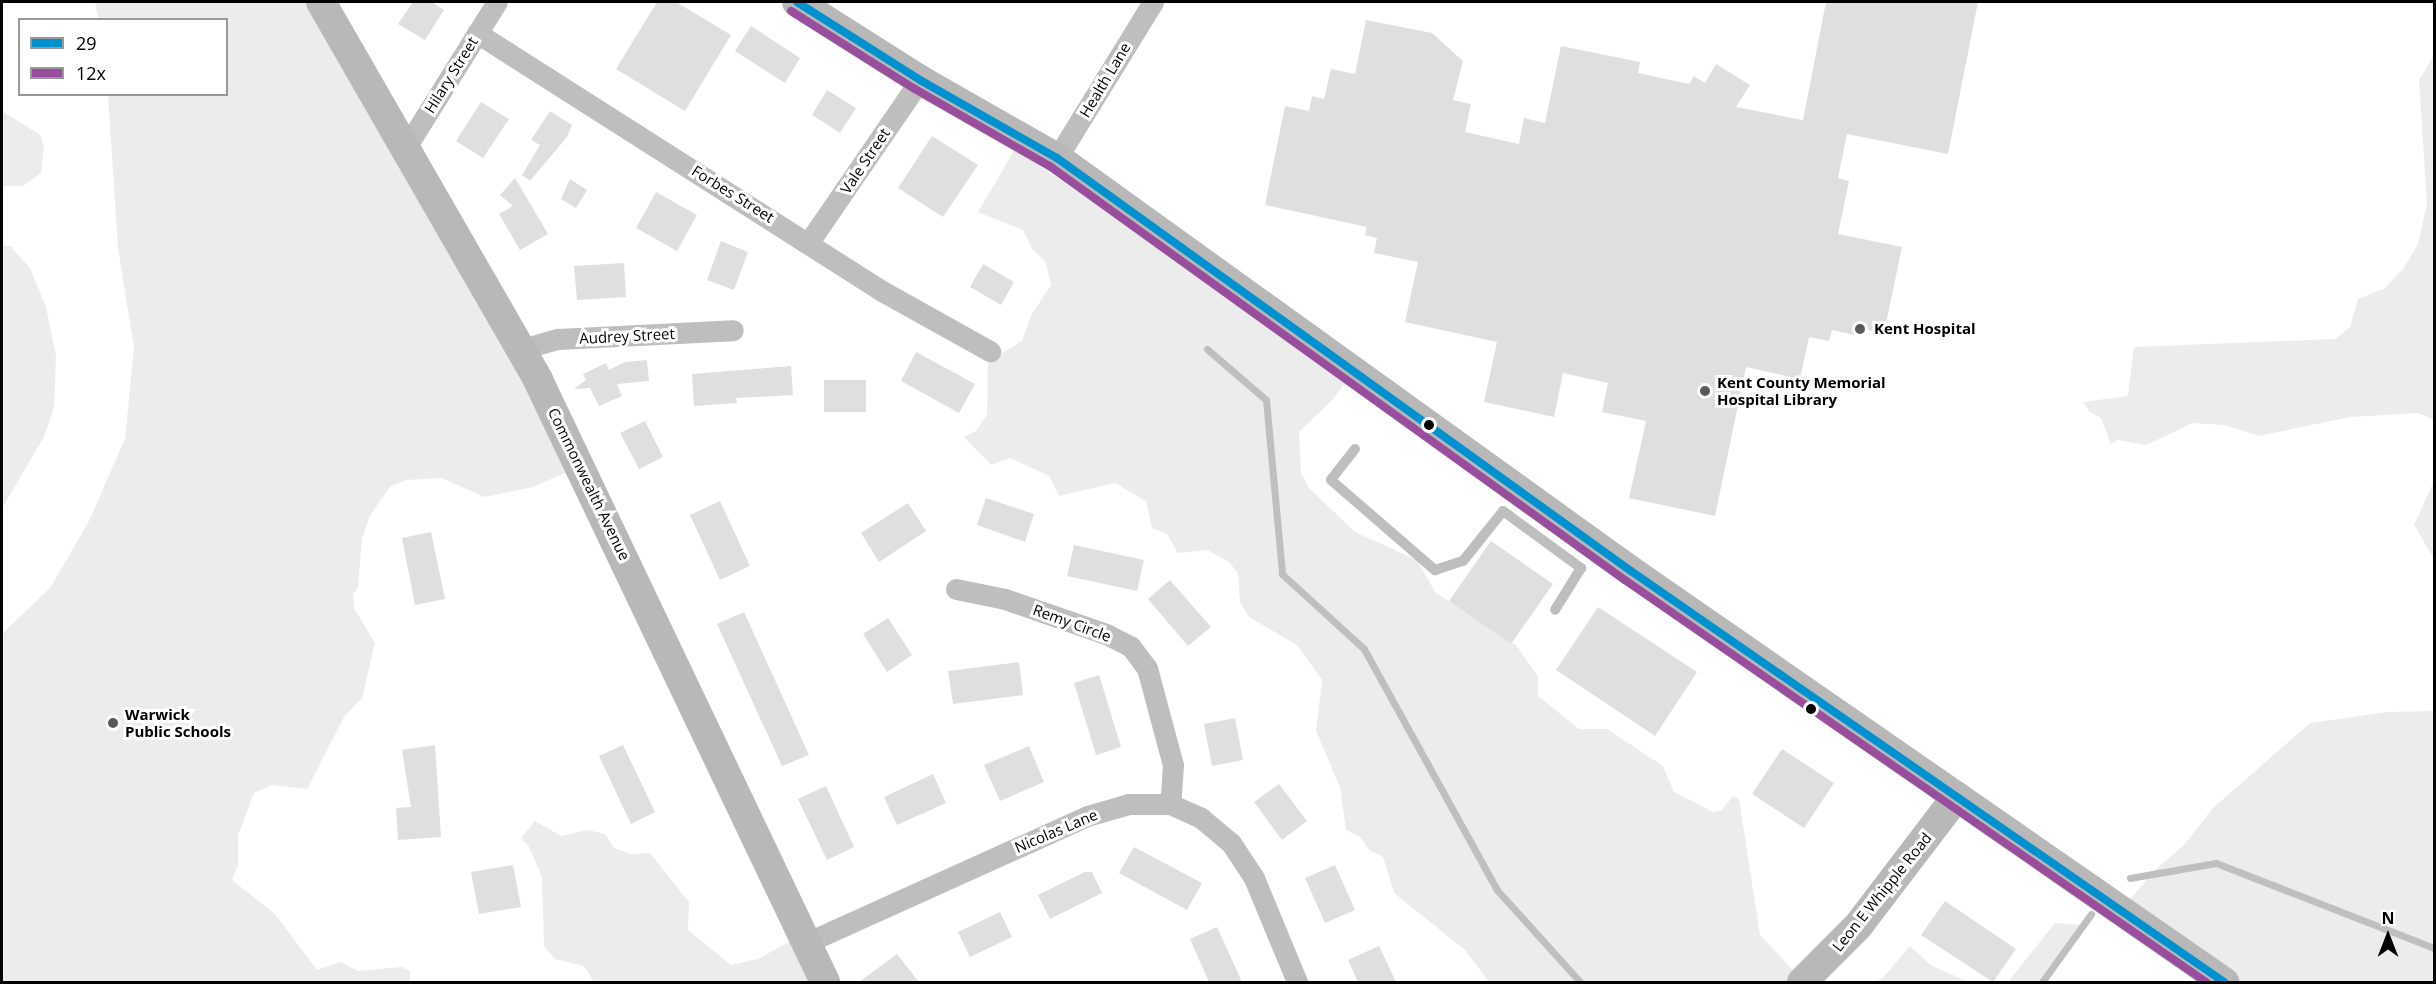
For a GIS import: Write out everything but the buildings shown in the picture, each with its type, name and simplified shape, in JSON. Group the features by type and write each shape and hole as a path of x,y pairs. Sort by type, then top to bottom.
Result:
{"main road":[{"name":"Commonwealth Avenue","path":"321,2 522,350 825,982"},
{"path":"797,2 920,80 1057,158 1588,556 1957,796 2224,982"},
{"name":"Leon E Whipple Road","path":"1802,982 1858,926 1957,796"}],"street":[{"name":"Hilary Street","path":"405,148 498,2"},
{"name":"Health Lane","path":"1057,158 1153,2"},
{"name":"Forbes Street","path":"477,33 930,320 990,351"},
{"name":"Vale Street","path":"809,242 920,80"},
{"name":"Audrey Street","path":"522,350 558,339 733,330"},
{"name":"Remy Circle","path":"956,589 1005,599 1106,634 1131,647 1147,668 1173,765 1170,804"},
{"name":"Nicolas Lane","path":"806,943 1087,816 1129,804 1170,804 1201,818 1231,843 1254,878 1297,982"}],"lane":[{"path":"1355,449 1331,480 1435,570 1463,561 1503,511 1519,506"},
{"path":"1555,610 1588,556"}],"shaded area":[{"name":"Warwick Public Schools","path":"95,2 324,2 569,471 533,487 484,497 442,478 406,480 390,487 370,515 362,539 358,587 353,595 354,608 375,643 362,698 344,717 307,789 272,785 254,793 238,835 238,865 232,880 275,914 317,970 340,962 358,971 402,967 410,971 410,982 2,982 2,634 50,588 88,523 125,439 134,348 118,248 108,96 228,96 228,18 98,18"},
{"path":"2434,55 2434,420 2418,413 2350,417 2259,436 2224,425 2193,423 2146,445 2118,440 2111,444 2101,418 2090,412 2083,402 2128,396 2134,347 2335,339 2350,327 2358,299 2385,288 2403,269 2418,244 2427,204 2419,80"},
{"path":"2,111 40,135 44,146 41,173 23,186 2,186"},
{"path":"1015,149 1350,376 1333,399 1299,432 1301,472 1309,488 1355,532 1417,560 1435,592 1516,645 1538,676 1538,696 1579,729 1607,729 1663,766 1674,792 1713,812 1722,810 1733,796 1739,799 1760,935 1804,982 1489,982 1465,950 1394,893 1383,857 1369,850 1360,837 1346,830 1340,787 1316,731 1322,680 1297,645 1249,617 1240,602 1238,573 1229,562 1208,550 1178,553 1167,534 1152,528 1146,501 1115,483 1059,496 1049,476 1010,458 991,465 964,437 976,431 987,415 988,362 1022,341 1032,314 1051,285 1046,262 1032,249 1023,230 978,212"},
{"path":"2,246 10,246 30,268 46,307 56,356 54,407 44,437 2,508"},
{"path":"2434,481 2434,559 2414,525"},
{"path":"2434,711 2434,982 2229,982 2127,903 2154,871 2185,844 2213,808 2310,723 2388,712"},
{"path":"535,821 561,836 588,830 605,834 614,848 631,854 650,853 689,902 688,930 731,965 758,959 802,935 828,982 594,982 584,966 555,959 544,946 542,877 528,845 521,838"},
{"path":"2055,923 2082,925 2043,982 2008,982"},
{"path":"1910,946 1932,966 1969,982 1872,982 1882,979"}],"waterway":[{"path":"1207,349 1266,400 1282,574 1364,649 1497,890 1580,982"},
{"path":"2130,878 2216,863 2434,948"},
{"path":"2042,982 2091,914"}],"transit line":[{"name":"29","path":"797,2 920,80 1057,158 1631,571 2224,982"},
{"name":"12x","path":"791,11 915,89 1051,167 1625,580 2206,982"}],"place":[{"name":"Kent Hospital","path":"1860,329"},
{"name":"Kent County Memorial Hospital Library","path":"1705,391"},
{"name":"Warwick Public Schools","path":"113,723"}]}
